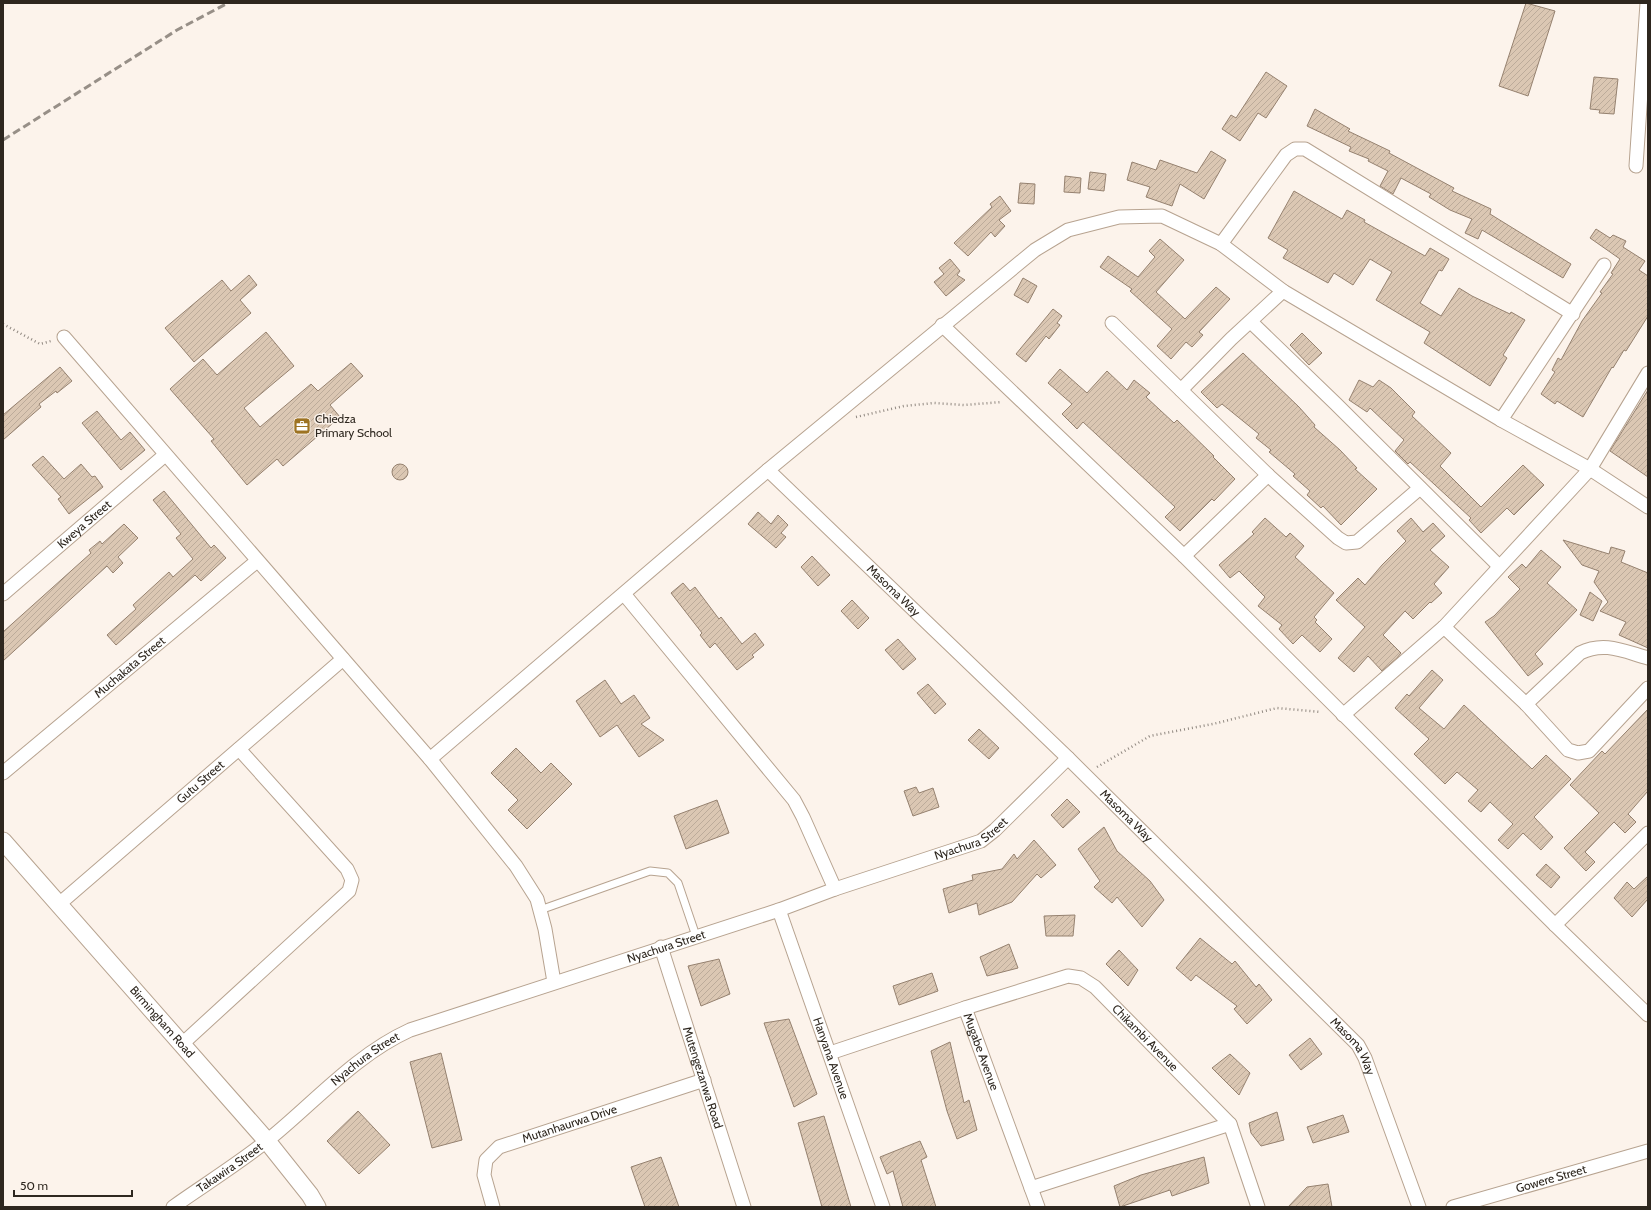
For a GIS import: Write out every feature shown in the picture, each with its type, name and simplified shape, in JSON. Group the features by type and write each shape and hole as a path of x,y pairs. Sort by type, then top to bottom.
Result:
{"street":[{"path":"1636,166 1647,3"},
{"path":"1221,244 1286,155 1295,149 1306,149 1573,314"},
{"path":"430,759 768,470 942,325 1035,250 1068,230 1119,217 1162,216 1221,244 1283,292 1501,420 1590,469 1648,507"},
{"path":"1501,420 1573,314 1604,265"},
{"path":"1180,390 1283,292"},
{"path":"1251,322 1499,566"},
{"path":"1112,323 1268,475 1338,538 1346,543 1357,542 1420,488"},
{"path":"942,325 1184,556 1555,925 1648,1015"},
{"path":"64,337 430,759 516,866 537,898 545,929 554,982"},
{"path":"1343,715 1444,627 1590,469 1648,373"},
{"name":"Kweya Street","path":"3,594 165,455"},
{"name":"Masoma Way","path":"768,470 1068,758 1358,1045 1366,1058 1419,1207"},
{"path":"1184,556 1268,475"},
{"name":"Muchakata Street","path":"3,774 257,561"},
{"path":"624,594 794,800 835,889"},
{"path":"1444,627 1526,704 1568,750 1578,753 1589,751 1648,688"},
{"path":"1526,704 1580,653 1590,648 1605,646 1648,658"},
{"name":"Gutu Street","path":"58,905 343,660"},
{"path":"181,1045 349,891 352,880 347,869 239,749"},
{"name":"Nyachura Street","path":"266,1141 364,1058 388,1040 410,1030 661,947 779,910 835,889 981,841 995,830 1068,758"},
{"path":"1555,925 1648,833"},
{"name":"Birmingham Road","path":"3,841 266,1141 310,1194 317,1207"},
{"name":"Hanyana Avenue","path":"779,910 830,1053 882,1207"},
{"name":"Mutengezanwa Road","path":"661,947 744,1207"},
{"name":"Chikambi Avenue","path":"965,1008 1068,976 1081,978 1095,987 1230,1124 1258,1207"},
{"name":"Mugabe Avenue","path":"830,1053 965,1008 1038,1207"},
{"name":"Mutanhaurwa Drive","path":"493,1207 484,1175 486,1160 499,1147 704,1080"},
{"path":"1031,1188 1230,1124"},
{"name":"Takawira Street","path":"173,1207 266,1141"},
{"name":"Gowere Street","path":"1454,1207 1648,1151"}],"lane":[{"path":"540,910 650,871 668,873 678,883 696,936"}],"path":[{"path":"3,324 40,344 64,337"},
{"path":"854,417 904,406 934,403 964,405 1020,400"},
{"path":"1085,775 1150,736 1212,724 1277,708 1307,709 1343,715"}],"building":[{"path":"1526,3 1555,11 1528,96 1499,86"},
{"path":"1266,72 1287,86 1266,118 1258,113 1240,141 1222,129 1231,115 1236,118"},
{"path":"1594,77 1618,79 1614,114 1599,113 1600,110 1590,109"},
{"path":"1315,109 1350,129 1348,131 1390,151 1389,153 1454,188 1452,191 1491,209 1490,214 1571,264 1563,278 1482,230 1478,239 1465,233 1472,219 1450,210 1429,197 1431,194 1401,178 1393,194 1380,186 1388,171 1368,161 1369,159 1349,151 1351,147 1307,126"},
{"path":"1211,151 1226,160 1204,199 1180,184 1172,206 1146,197 1150,187 1127,180 1132,162 1156,170 1160,160 1197,173"},
{"path":"1090,172 1106,174 1104,191 1088,189"},
{"path":"1065,176 1081,178 1080,193 1064,192"},
{"path":"1020,183 1035,184 1034,204 1018,203"},
{"path":"1294,191 1342,219 1347,210 1365,220 1364,222 1425,256 1430,248 1449,259 1442,271 1439,270 1420,303 1441,316 1459,288 1472,296 1510,314 1511,312 1525,320 1503,355 1507,358 1490,386 1424,343 1430,332 1376,300 1392,272 1370,259 1353,285 1334,273 1328,283 1283,258 1288,250 1268,238"},
{"path":"1000,196 1011,211 999,220 1005,226 995,237 991,232 968,256 954,243 992,207 990,204"},
{"path":"1596,229 1610,238 1613,235 1626,241 1623,247 1645,261 1639,270 1648,276 1648,316 1626,351 1624,350 1613,368 1612,367 1583,417 1557,401 1555,404 1541,394 1555,372 1552,370 1558,358 1561,360 1582,321 1602,293 1600,292 1613,274 1611,273 1620,259 1590,238"},
{"path":"1160,239 1184,260 1156,292 1185,319 1216,287 1230,299 1199,332 1203,335 1192,347 1186,342 1171,359 1157,346 1172,329 1130,291 1132,289 1100,267 1108,256 1138,277 1155,257 1149,251"},
{"path":"950,259 960,271 957,275 965,280 946,296 934,282 944,274 939,268"},
{"path":"249,275 257,285 240,300 251,313 194,362 165,328 222,280 231,291"},
{"path":"1023,278 1037,286 1028,303 1014,295"},
{"path":"1053,309 1062,316 1057,323 1060,325 1049,339 1046,336 1026,362 1016,354"},
{"path":"266,332 294,366 244,408 260,427 311,384 318,391 351,363 363,376 330,405 340,417 283,466 277,459 247,485 211,441 214,439 170,389 203,359 217,375"},
{"path":"1302,333 1322,353 1309,365 1290,345"},
{"path":"1243,353 1299,407 1315,425 1314,427 1340,450 1357,468 1355,469 1377,489 1341,525 1323,506 1321,508 1307,495 1310,491 1293,476 1295,474 1269,452 1271,450 1256,438 1259,434 1222,404 1217,408 1201,392"},
{"path":"60,367 72,381 57,393 56,391 39,404 41,407 3,440 3,415"},
{"path":"1060,369 1087,393 1107,371 1127,390 1134,380 1150,393 1146,397 1174,423 1177,420 1235,479 1214,501 1212,499 1180,531 1165,517 1175,507 1083,422 1077,429 1062,414 1072,404 1048,383"},
{"path":"1359,380 1373,387 1379,380 1391,388 1415,412 1412,416 1451,453 1440,466 1481,507 1523,465 1544,485 1514,515 1507,508 1481,533 1469,520 1471,518 1410,462 1408,464 1395,451 1404,440 1370,408 1367,412 1349,400"},
{"path":"1648,390 1648,477 1610,451"},
{"path":"97,411 121,440 130,432 145,450 121,470 82,423"},
{"path":"43,456 64,479 81,464 92,477 95,476 103,487 69,514 58,499 61,497 32,465"},
{"path":"397,464 403,464 408,469 406,478 403,480 397,480 392,475 392,469"},
{"path":"164,491 211,548 214,545 226,558 201,581 195,575 116,645 107,635 136,609 133,605 169,572 173,577 193,559 176,538 181,534 153,500"},
{"path":"758,512 771,524 778,515 788,525 781,533 786,537 776,548 748,524"},
{"path":"1265,518 1286,537 1290,533 1304,546 1295,557 1334,593 1314,617 1317,620 1315,622 1332,639 1320,652 1302,635 1293,644 1279,629 1282,625 1258,606 1265,597 1239,571 1230,578 1219,565 1254,534 1252,532"},
{"path":"1411,518 1423,532 1433,523 1445,536 1430,550 1449,567 1434,584 1442,593 1431,603 1430,602 1413,619 1405,611 1383,635 1401,653 1397,658 1382,671 1368,656 1354,672 1338,658 1365,627 1336,600 1358,578 1365,585 1406,541 1397,531"},
{"path":"124,524 138,538 118,557 123,563 113,573 107,566 3,661 3,632 91,553 89,550 100,541 102,544"},
{"path":"1563,540 1609,554 1611,547 1625,551 1621,562 1648,573 1648,648 1619,635 1626,622 1600,611 1608,602 1594,582 1599,571 1582,565"},
{"path":"1541,550 1561,567 1547,583 1577,610 1535,654 1543,664 1528,676 1485,622 1494,616 1520,589 1508,577 1522,564 1526,568"},
{"path":"812,556 830,575 818,586 801,567"},
{"path":"683,583 690,591 695,587 719,619 721,617 742,644 755,633 764,645 752,655 754,657 737,670 715,643 710,648 700,635 702,633 671,593"},
{"path":"1590,592 1602,601 1593,621 1580,615"},
{"path":"852,600 869,618 858,629 841,611"},
{"path":"898,639 916,659 903,670 885,650"},
{"path":"1432,670 1443,680 1419,708 1444,729 1464,705 1532,769 1546,755 1571,779 1534,817 1553,837 1541,850 1523,833 1508,849 1498,840 1513,824 1490,802 1481,812 1468,801 1478,790 1457,772 1445,784 1414,754 1429,739 1395,708 1407,694 1409,696"},
{"path":"605,680 621,704 634,695 650,718 641,724 664,740 639,757 617,725 600,737 576,701"},
{"path":"928,684 946,704 935,714 917,693"},
{"path":"1648,709 1648,791 1628,814 1636,822 1625,833 1614,822 1585,852 1595,862 1586,871 1564,848 1599,813 1570,785 1602,751 1605,754"},
{"path":"979,729 999,748 989,759 968,740"},
{"path":"516,748 541,773 551,763 572,784 527,829 508,810 518,800 491,773"},
{"path":"916,787 919,793 933,788 939,807 913,816 904,791"},
{"path":"1067,799 1080,812 1063,828 1051,815"},
{"path":"717,800 729,833 686,849 674,816"},
{"path":"1104,827 1117,851 1150,881 1164,900 1142,927 1117,897 1112,903 1094,887 1100,881 1078,849"},
{"path":"1034,840 1056,865 1041,878 1037,874 1012,902 979,915 977,903 949,913 943,889 973,880 972,875 1002,869 1014,854 1017,859"},
{"path":"1546,864 1560,877 1551,888 1536,875"},
{"path":"1648,876 1648,899 1632,917 1614,898 1627,882 1634,889"},
{"path":"1075,915 1073,936 1046,936 1044,916"},
{"path":"1200,938 1232,964 1235,961 1256,987 1259,984 1272,1000 1247,1024 1234,1009 1237,1006 1196,975 1191,981 1176,968"},
{"path":"1009,944 1018,968 987,976 980,957"},
{"path":"1119,950 1138,970 1128,986 1106,964"},
{"path":"719,959 730,994 701,1006 688,966"},
{"path":"932,973 938,991 899,1005 893,986"},
{"path":"789,1019 817,1094 794,1107 764,1023"},
{"path":"1310,1038 1322,1054 1301,1070 1289,1055"},
{"path":"950,1042 964,1103 969,1100 977,1130 957,1139 947,1111 931,1051"},
{"path":"441,1053 462,1140 432,1148 410,1062"},
{"path":"1230,1054 1250,1073 1239,1095 1212,1068"},
{"path":"358,1111 390,1145 359,1174 327,1141"},
{"path":"1277,1112 1284,1140 1261,1146 1251,1133 1249,1123"},
{"path":"1343,1115 1349,1132 1313,1143 1307,1127"},
{"path":"824,1116 851,1207 822,1207 798,1123"},
{"path":"920,1141 927,1157 921,1160 936,1207 903,1207 893,1171 887,1174 880,1157"},
{"path":"661,1157 679,1207 645,1207 631,1167"},
{"path":"1204,1157 1209,1183 1172,1196 1170,1190 1120,1207 1114,1186 1141,1175"},
{"path":"1328,1184 1332,1207 1288,1207 1307,1187"}],"railway":[{"path":"3,140 177,30 228,3"}],"place":[{"name":"Chiedza Primary School","path":"302,426"}]}
